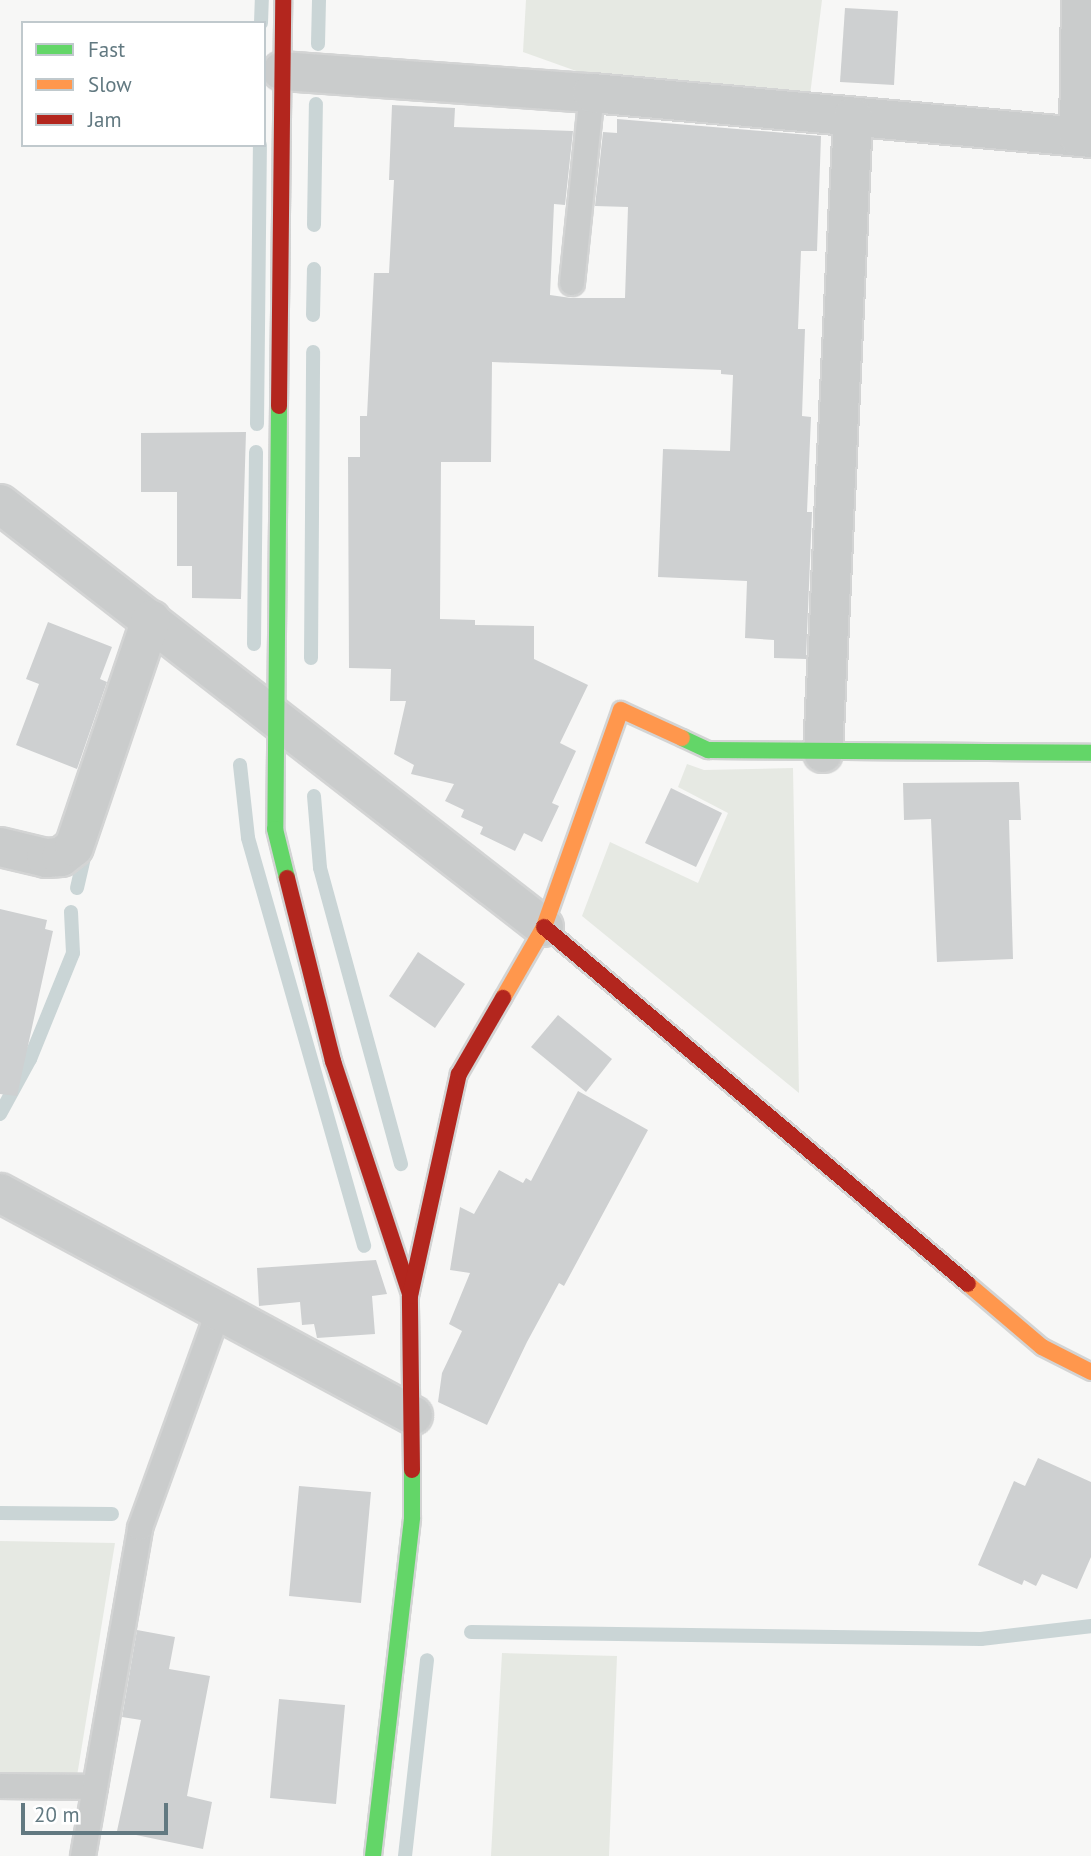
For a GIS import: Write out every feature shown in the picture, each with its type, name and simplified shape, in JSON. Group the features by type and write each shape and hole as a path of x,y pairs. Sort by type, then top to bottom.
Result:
{"street":[{"path":"283,0 275,829 333,1061 410,1296"},
{"path":"282,71 592,93 1085,138 1081,0"},
{"path":"823,753 853,117"},
{"path":"0,504 277,716 544,927 1042,1347 1091,1372"},
{"path":"0,847 46,858 61,856 74,847 151,620"},
{"path":"373,1856 412,1517 410,1296 459,1074 544,927 621,710 708,750 1091,753"},
{"path":"0,1193 413,1415"}],"lane":[{"path":"572,283 592,93"},
{"path":"83,1856 140,1528 219,1310"},
{"path":"0,1786 95,1787"}],"shaded area":[{"path":"526,0 822,0 810,95 643,86 579,72 523,52"},
{"path":"687,764 704,770 793,768 799,1093 582,916 610,842 698,883 728,813 678,787"},
{"path":"0,1541 115,1543 77,1776 0,1776"},
{"path":"502,1653 617,1656 609,1856 491,1856"}],"building":[{"path":"845,8 898,11 894,85 840,82"},
{"path":"392,105 455,108 454,127 573,131 565,205 554,204 550,295 571,298 625,298 628,207 595,206 603,132 617,133 617,119 821,136 817,251 801,251 798,329 805,329 802,416 811,417 807,512 812,512 806,659 774,658 774,640 745,638 747,581 658,577 663,449 730,451 733,375 721,374 721,370 492,362 491,462 441,462 440,619 475,620 475,625 534,626 534,659 588,685 560,743 576,751 552,803 559,806 542,842 524,833 515,851 480,834 483,827 461,817 464,810 445,801 454,784 411,774 414,765 394,754 406,701 390,701 391,669 349,668 348,457 360,457 360,416 367,416 374,273 389,273 394,180 389,180"},
{"path":"246,432 241,599 192,598 192,566 177,566 177,492 141,492 141,433"},
{"path":"48,622 112,647 100,679 107,682 77,769 16,745 39,684 26,679"},
{"path":"1019,782 1021,820 1009,820 1013,959 937,962 931,819 904,820 903,783"},
{"path":"671,788 722,813 696,867 645,843"},
{"path":"0,909 47,920 45,929 53,931 17,1096 0,1094"},
{"path":"418,952 465,984 435,1028 389,996"},
{"path":"558,1015 612,1059 586,1092 531,1047"},
{"path":"578,1091 648,1130 564,1286 559,1283 487,1425 438,1402 442,1373 462,1331 449,1324 470,1273 450,1270 460,1207 474,1214 499,1170 523,1183 526,1178 531,1181"},
{"path":"376,1260 387,1294 372,1296 375,1334 317,1338 314,1324 302,1325 300,1302 259,1306 257,1268"},
{"path":"1038,1458 1091,1482 1091,1557 1077,1589 1042,1574 1036,1586 1024,1580 1022,1585 978,1565 1014,1481 1025,1486"},
{"path":"299,1486 371,1492 361,1603 289,1596"},
{"path":"137,1630 175,1637 169,1669 210,1676 187,1796 212,1802 203,1849 117,1831 141,1720 122,1717"},
{"path":"279,1699 345,1705 336,1804 270,1798"}],"waterway":[{"path":"261,21 262,0"},
{"path":"318,44 319,0"},
{"path":"314,225 316,104"},
{"path":"257,424 260,147"},
{"path":"313,315 314,269"},
{"path":"311,658 313,352"},
{"path":"254,644 256,452"},
{"path":"240,765 248,838 364,1246"},
{"path":"314,796 320,868 401,1164"},
{"path":"77,888 83,862"},
{"path":"0,1114 30,1059 73,953 71,912"},
{"path":"0,1513 112,1514"},
{"path":"471,1632 981,1639 1091,1626"},
{"path":"405,1856 427,1660"}],"traffic: fast":[{"path":"279,406 275,829 287,878"},
{"path":"682,738 708,750 1091,753"},
{"path":"373,1856 412,1517 412,1470"}],"traffic: slow":[{"path":"503,998 544,927 621,710 682,738"},
{"path":"968,1284 1042,1347 1091,1372"}],"traffic: jam":[{"path":"279,406 283,0"},
{"path":"287,878 333,1061 410,1294"},
{"path":"544,927 968,1284"},
{"path":"412,1470 410,1296 459,1074 503,998"}]}
